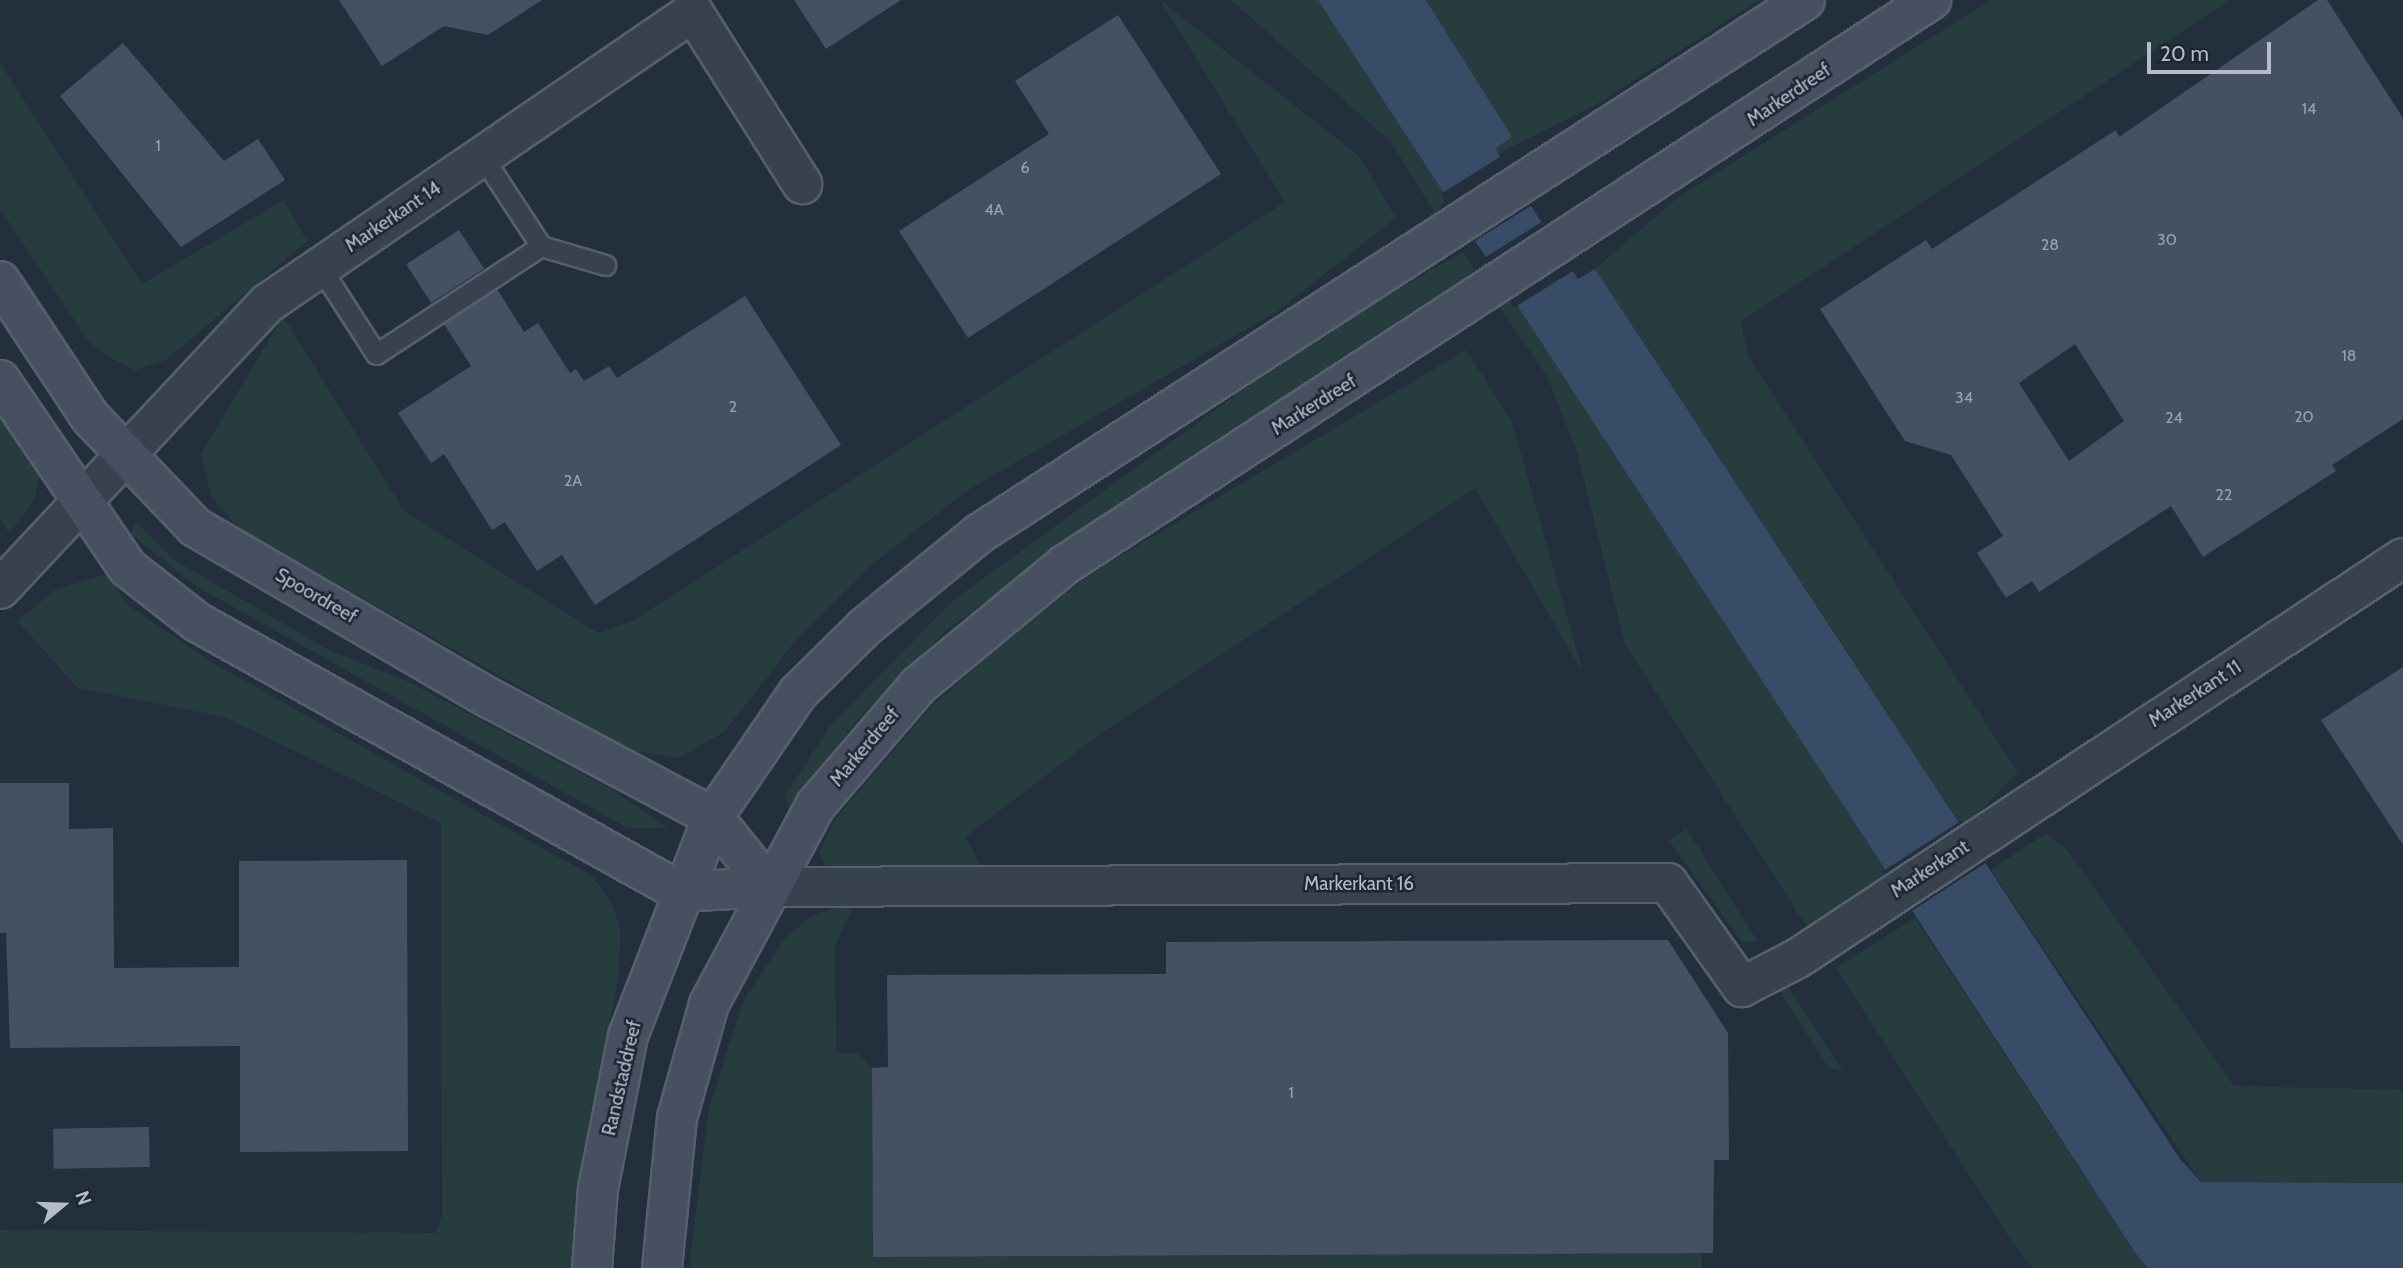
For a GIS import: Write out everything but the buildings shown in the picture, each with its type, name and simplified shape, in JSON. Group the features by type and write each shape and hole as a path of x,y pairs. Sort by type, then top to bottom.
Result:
{"main road":[{"path":"769,887 713,817 798,693 866,626 980,533 1525,178 1805,0"},
{"name":"Markerdreef","path":"769,887 815,806 910,694 966,643 1066,565 1567,243 1931,0"},
{"name":"Spoordreef","path":"0,281 45,355 126,460 195,527 491,699 713,817"},
{"path":"0,380 128,568 197,622 681,892 769,887"},
{"name":"Randstaddreef","path":"592,1268 598,1189 628,1036 681,892 713,817"},
{"path":"662,1268 680,1106 709,1004 769,887"}],"street":[{"name":"Markerkant 14","path":"0,589 84,505 268,303 482,156 689,6 802,184"},
{"name":"Markerkant 11","path":"1988,832 2403,558"},
{"name":"Markerkant","path":"1873,907 1988,832"},
{"name":"Markerkant 16","path":"769,887 1668,883 1742,987 1873,907"}],"lane":[{"path":"482,156 541,246 605,265"},
{"path":"320,267 376,354 541,246"}],"green space":[{"path":"1160,0 1359,156 1396,218 1276,312 968,490 875,562 800,635 724,732 679,758 633,751 238,528 211,496 201,454 283,316 404,511 598,633 634,620 1285,202"},
{"path":"1231,0 1318,0 1447,195 1436,215 1391,142"},
{"path":"1426,0 1759,0 1592,107 1498,154 1495,148 1512,137"},
{"path":"1991,0 2230,0 1741,321 1748,356 2018,773 1963,828 1595,269 1677,198"},
{"path":"0,63 142,284 284,200 307,241 166,360 135,370 114,360 89,342 0,209"},
{"path":"1463,252 1475,270 1489,260 1890,877 1809,930 1625,644 1577,452 1547,376 1475,271 952,625 861,716 789,808 785,795 834,721 955,599 1328,328"},
{"path":"1466,350 1512,422 1583,673 1475,488 1103,732 965,837 982,868 826,867 819,851 837,817 931,707 986,658 1090,574"},
{"path":"0,406 40,473 34,501 9,533 0,519"},
{"path":"136,521 176,561 329,650 409,682 611,789 668,828 628,828 196,586 131,534"},
{"path":"106,574 128,605 213,663 592,876 613,905 620,931 619,975 582,1157 574,1268 0,1268 0,1230 436,1233 442,1215 441,823 225,717 78,688 17,621 55,590"},
{"path":"1686,828 1758,942 1742,942 1669,841"},
{"path":"2046,833 2068,851 2234,1086 2403,1090 2403,1183 2201,1182 1991,870"},
{"path":"855,902 835,946 836,1053 858,1053 872,1068 873,1257 1702,1253 1702,1268 689,1268 709,1109 743,1002 785,938 813,915"},
{"path":"1915,918 2136,1254 2148,1268 2033,1268 2013,1243 1836,968"},
{"path":"1782,977 1843,1071 1828,1067 1778,989"}],"water":[{"path":"1318,0 1426,0 1512,137 1496,148 1498,154 1578,279 1595,269 2180,1159 2201,1182 2403,1183 2403,1268 2148,1268 2136,1254"}],"pier":[{"path":"1503,155 1534,204 1472,243 1441,194"},
{"path":"1545,220 1576,269 1514,308 1483,259"},
{"path":"1962,820 1989,861 1909,913 1882,872"}]}
